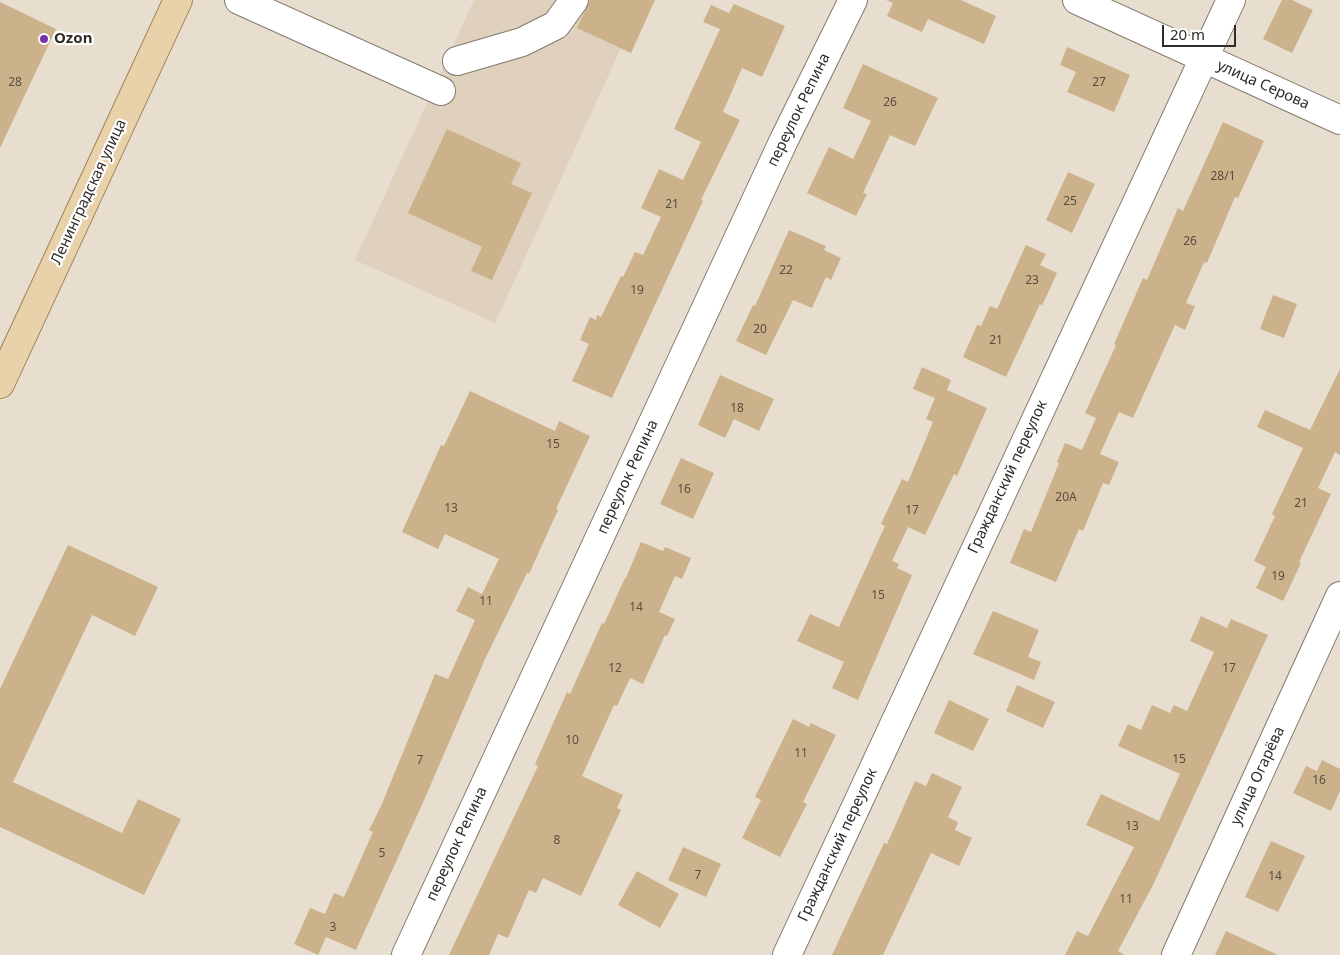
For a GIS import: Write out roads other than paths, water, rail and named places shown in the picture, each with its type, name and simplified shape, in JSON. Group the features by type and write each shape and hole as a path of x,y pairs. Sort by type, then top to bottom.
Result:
{"main road":[{"name":"Ленинградская улица","path":"0,384 178,0"}],"street":[{"path":"239,0 441,91"},
{"path":"457,61 522,42 556,25 574,0"},
{"name":"переулок Репина","path":"406,955 779,151 853,0"},
{"name":"улица Серова","path":"1077,0 1340,120"},
{"name":"Гражданский переулок","path":"787,955 1231,0"},
{"name":"улица Огарёва","path":"1176,955 1340,596"}],"place":[{"name":"Ozon","path":"44,39"}]}
